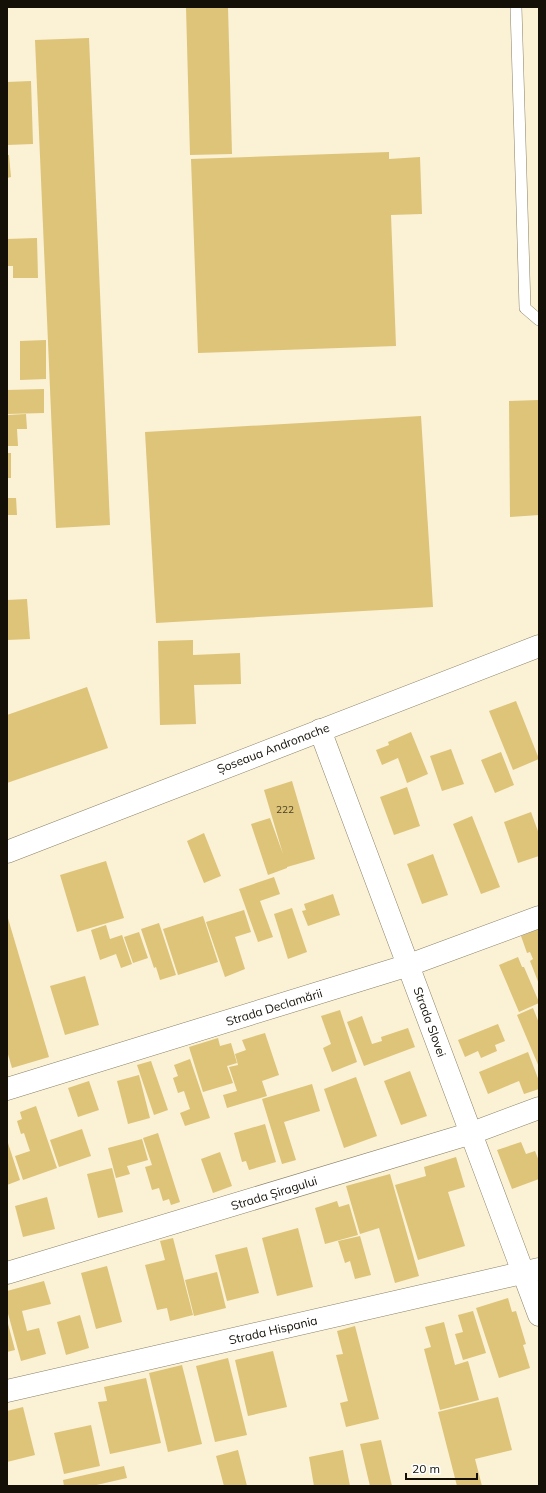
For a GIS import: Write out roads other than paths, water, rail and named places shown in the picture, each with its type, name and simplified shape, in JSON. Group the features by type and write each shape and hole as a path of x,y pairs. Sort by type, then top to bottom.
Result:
{"street":[{"name":"Șoseaua Andronache","path":"7,852 539,646"},
{"name":"Strada Slovei","path":"320,730 472,1133 531,1271 539,1315"},
{"name":"Strada Declamării","path":"7,1089 409,965 539,917"},
{"name":"Strada Șiragului","path":"7,1273 472,1133 539,1108"},
{"name":"Strada Hispania","path":"7,1391 531,1271"}],"lane":[{"path":"516,7 525,308 539,320"}]}
